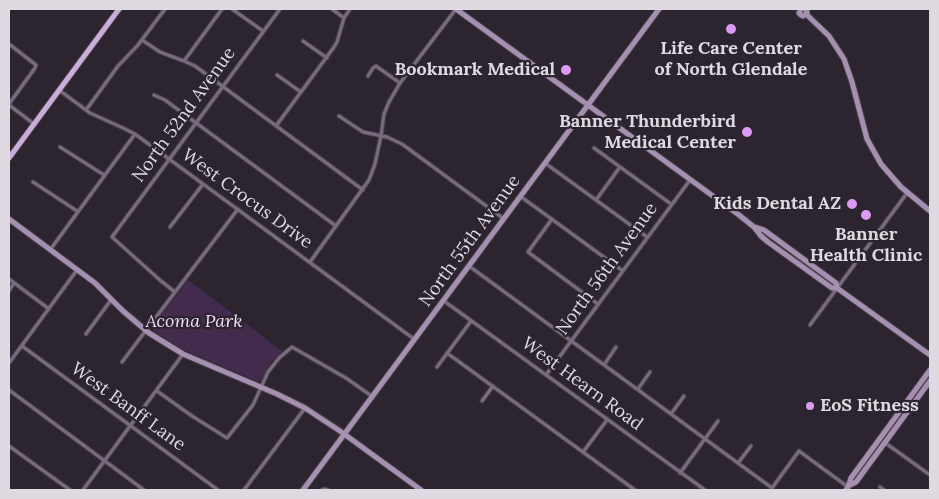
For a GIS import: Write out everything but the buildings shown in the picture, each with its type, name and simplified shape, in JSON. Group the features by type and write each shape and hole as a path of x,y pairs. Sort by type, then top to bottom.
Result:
{"main road":[{"path":"9,158 119,9"}],"street":[{"path":"86,110 118,66 142,40 165,9"},
{"path":"184,61 222,9"},
{"path":"232,9 263,31"},
{"name":"North 52nd Avenue","path":"175,292 112,238 280,9"},
{"path":"332,9 344,18"},
{"path":"276,126 337,42 344,18 350,9"},
{"path":"310,262 362,190 372,173 386,108 400,83 456,9 754,227 764,230 836,283 837,288"},
{"name":"North 55th Avenue","path":"303,490 659,9"},
{"path":"803,10 829,36 841,54 852,82 867,139 881,164 907,193 930,211"},
{"path":"142,40 160,52 195,66 362,190"},
{"path":"302,41 326,58"},
{"path":"9,44 36,65 9,104 34,124"},
{"path":"368,76 376,66 400,83"},
{"path":"277,75 301,92"},
{"name":"West Crocus Drive","path":"59,90 86,110 135,134 415,340"},
{"path":"154,95 165,100 196,122 336,226"},
{"path":"339,116 363,132 402,144 504,219"},
{"path":"50,250 135,134"},
{"path":"60,146 104,175"},
{"path":"594,148 671,204"},
{"path":"545,163 647,237"},
{"path":"596,200 620,167"},
{"name":"North 56th Avenue","path":"546,375 690,180"},
{"path":"33,182 77,212"},
{"path":"170,227 202,184"},
{"path":"810,325 907,193"},
{"path":"520,196 623,271"},
{"path":"122,362 238,210"},
{"path":"552,219 528,252 598,304"},
{"path":"9,220 95,283 145,330 183,354 305,408 345,434 421,490"},
{"path":"754,227 760,236 768,242 832,288 837,288 930,355"},
{"path":"768,242 777,244 804,260"},
{"path":"469,266 772,488 799,451 847,488 856,482 930,370"},
{"path":"9,363 77,270"},
{"path":"9,279 49,308"},
{"path":"9,291 14,283"},
{"path":"86,334 112,300"},
{"name":"West Hearn Road","path":"444,301 705,490"},
{"path":"437,367 471,321"},
{"name":"West Banff Lane","path":"22,346 218,490"},
{"path":"156,391 228,438 253,405 268,372 279,358 292,347 373,396"},
{"path":"604,364 616,347"},
{"path":"447,353 635,490"},
{"path":"83,490 183,354"},
{"path":"638,390 650,372"},
{"path":"882,440 905,415 930,381"},
{"path":"482,401 493,386"},
{"path":"9,390 144,490"},
{"path":"671,414 684,396"},
{"path":"905,415 906,409 911,402 910,398"},
{"path":"244,490 305,408"},
{"path":"583,452 607,420"},
{"path":"680,473 718,421"},
{"path":"882,440 930,475"},
{"path":"9,446 70,490"},
{"path":"738,463 751,446"},
{"path":"880,487 884,490"}],"green space":[{"name":"Acoma Park","path":"188,280 282,351 269,365 260,381 182,349 153,331 152,327"}],"place":[{"name":"Life Care Center of North Glendale","path":"731,29"},
{"name":"Bookmark Medical","path":"566,70"},
{"name":"Banner Thunderbird Medical Center","path":"747,132"},
{"name":"Kids Dental AZ","path":"852,204"},
{"name":"Banner Health Clinic","path":"866,215"},
{"name":"EoS Fitness","path":"810,406"}]}
